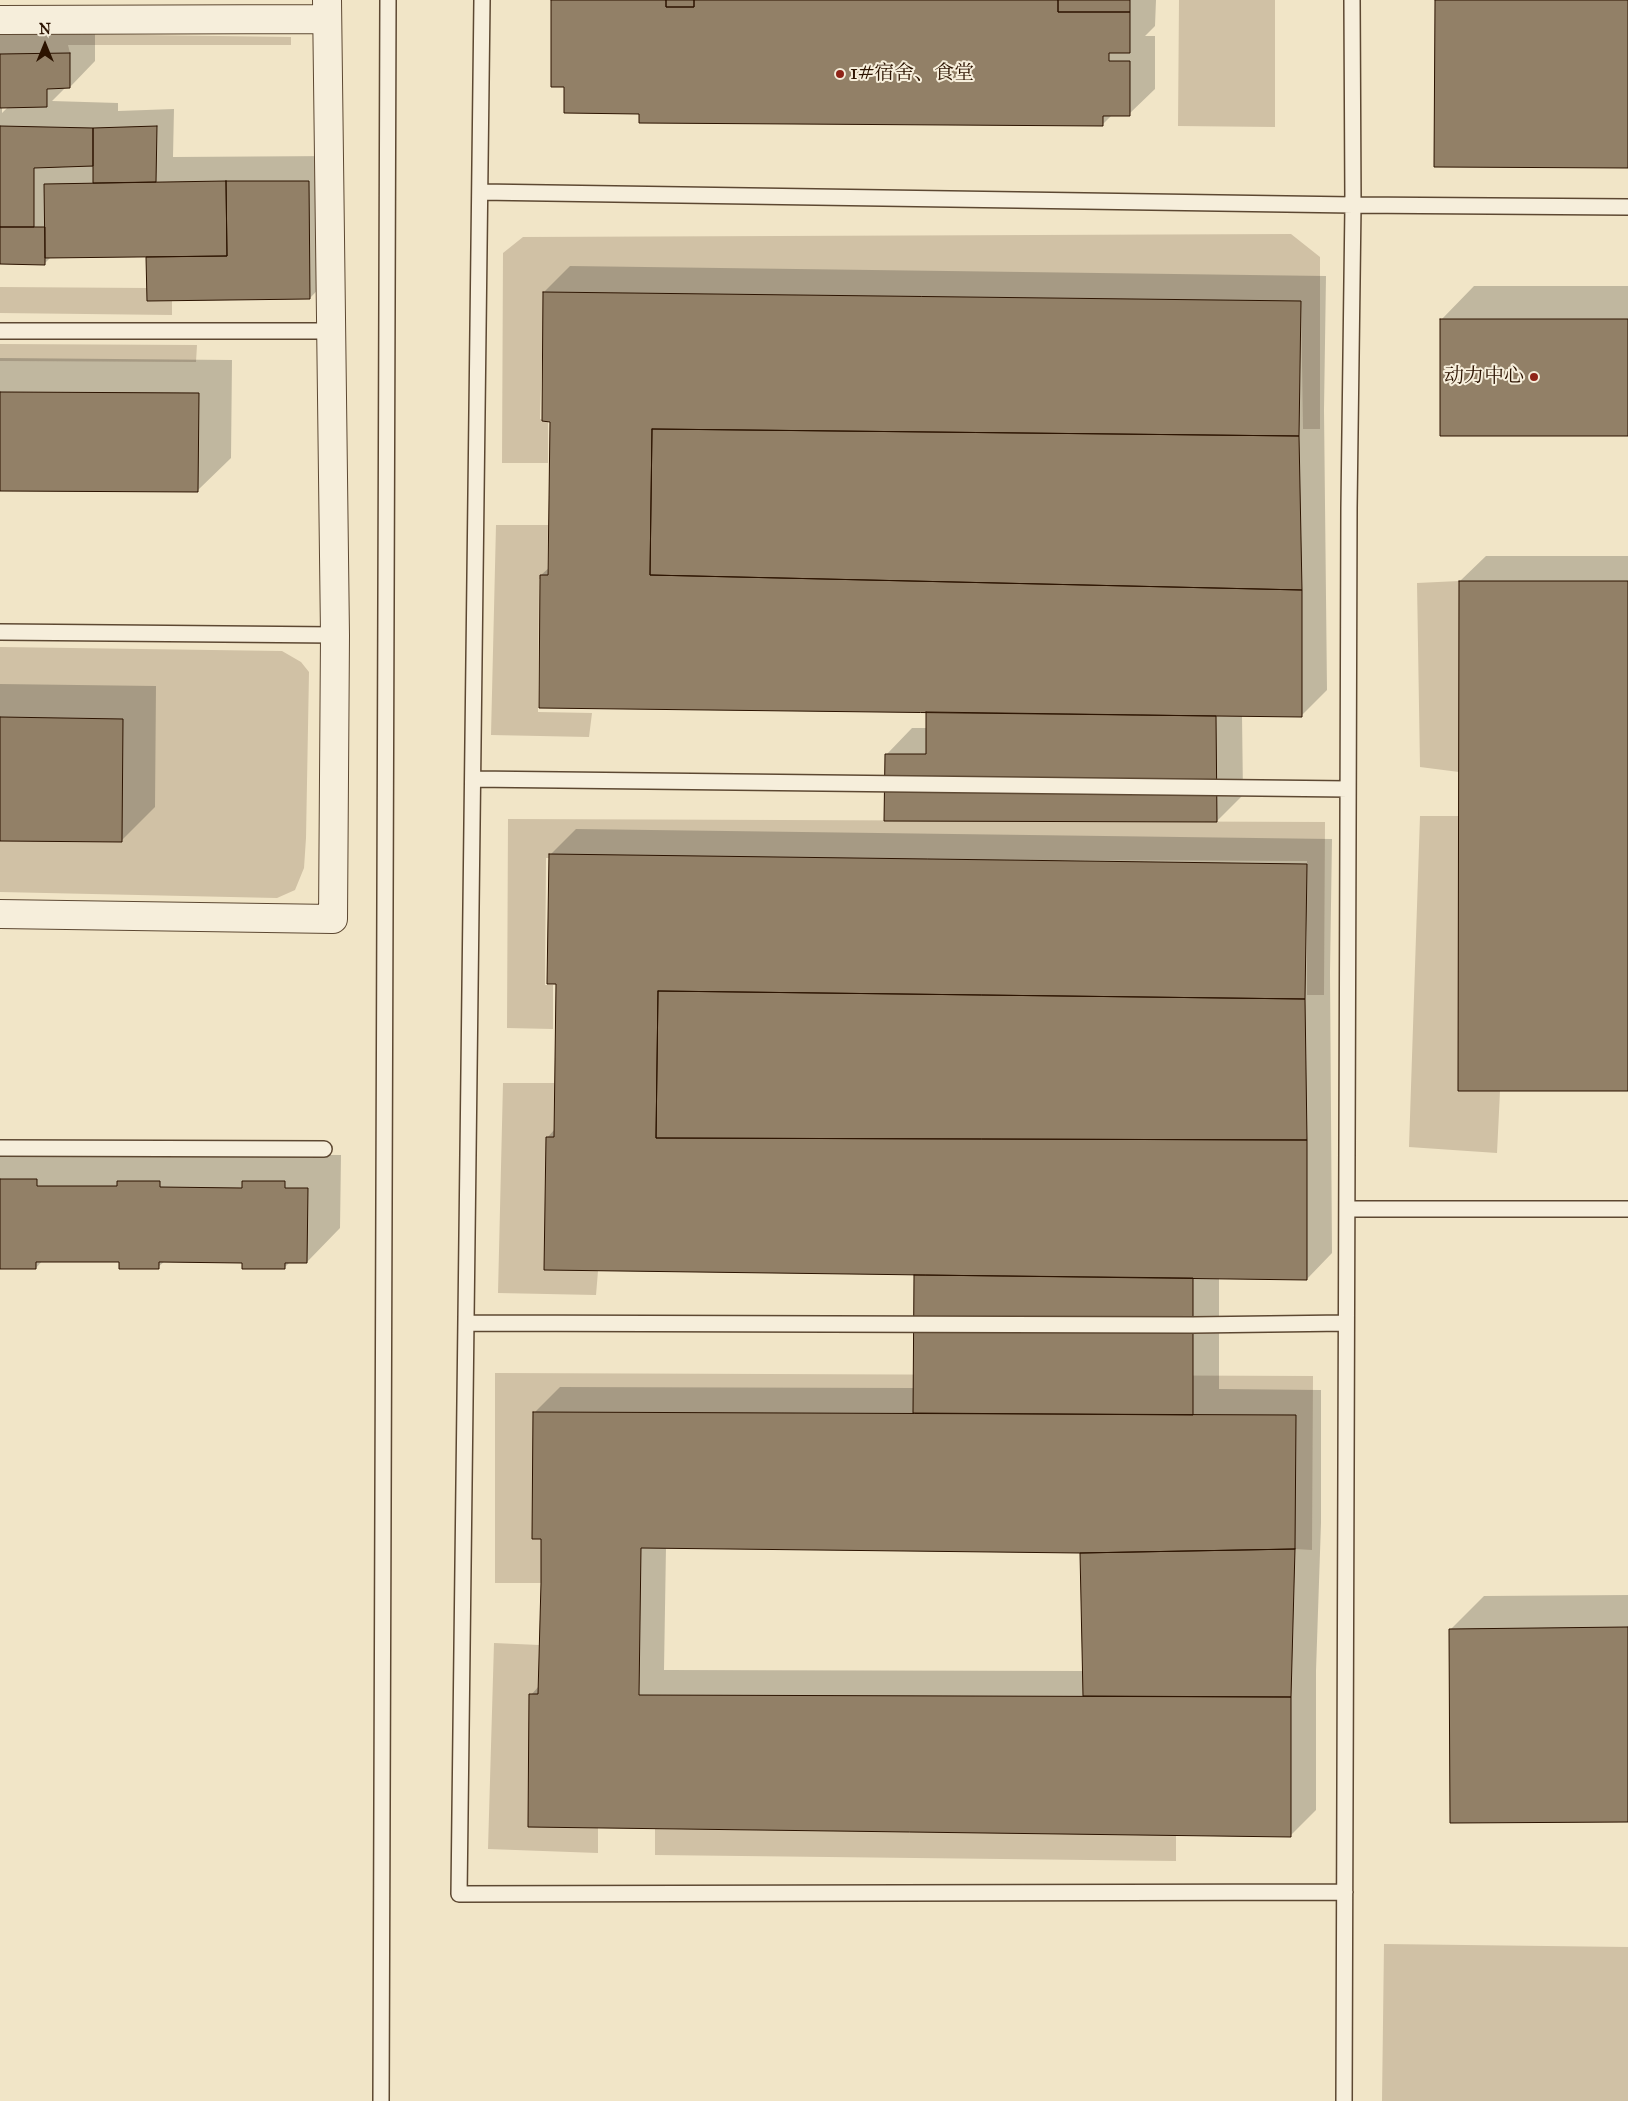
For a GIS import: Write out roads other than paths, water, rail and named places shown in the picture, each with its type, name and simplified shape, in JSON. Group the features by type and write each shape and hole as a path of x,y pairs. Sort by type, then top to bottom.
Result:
{"street":[{"path":"0,20 327,9 335,635 333,919 0,914"}],"lane":[{"path":"381,2101 388,0"},
{"path":"482,0 459,1894 1345,1892"},
{"path":"1344,2101 1349,508 1353,205 1352,0"},
{"path":"480,192 1353,205 1628,206"},
{"path":"0,331 330,331"},
{"path":"0,632 335,635"},
{"path":"473,779 1348,789"},
{"path":"0,1148 324,1149"},
{"path":"1347,1209 1628,1209"},
{"path":"466,1323 1183,1325 1346,1323"}],"place":[{"name":"1#宿舍、食堂","path":"840,74"},
{"name":"动力中心","path":"1534,377"}]}
